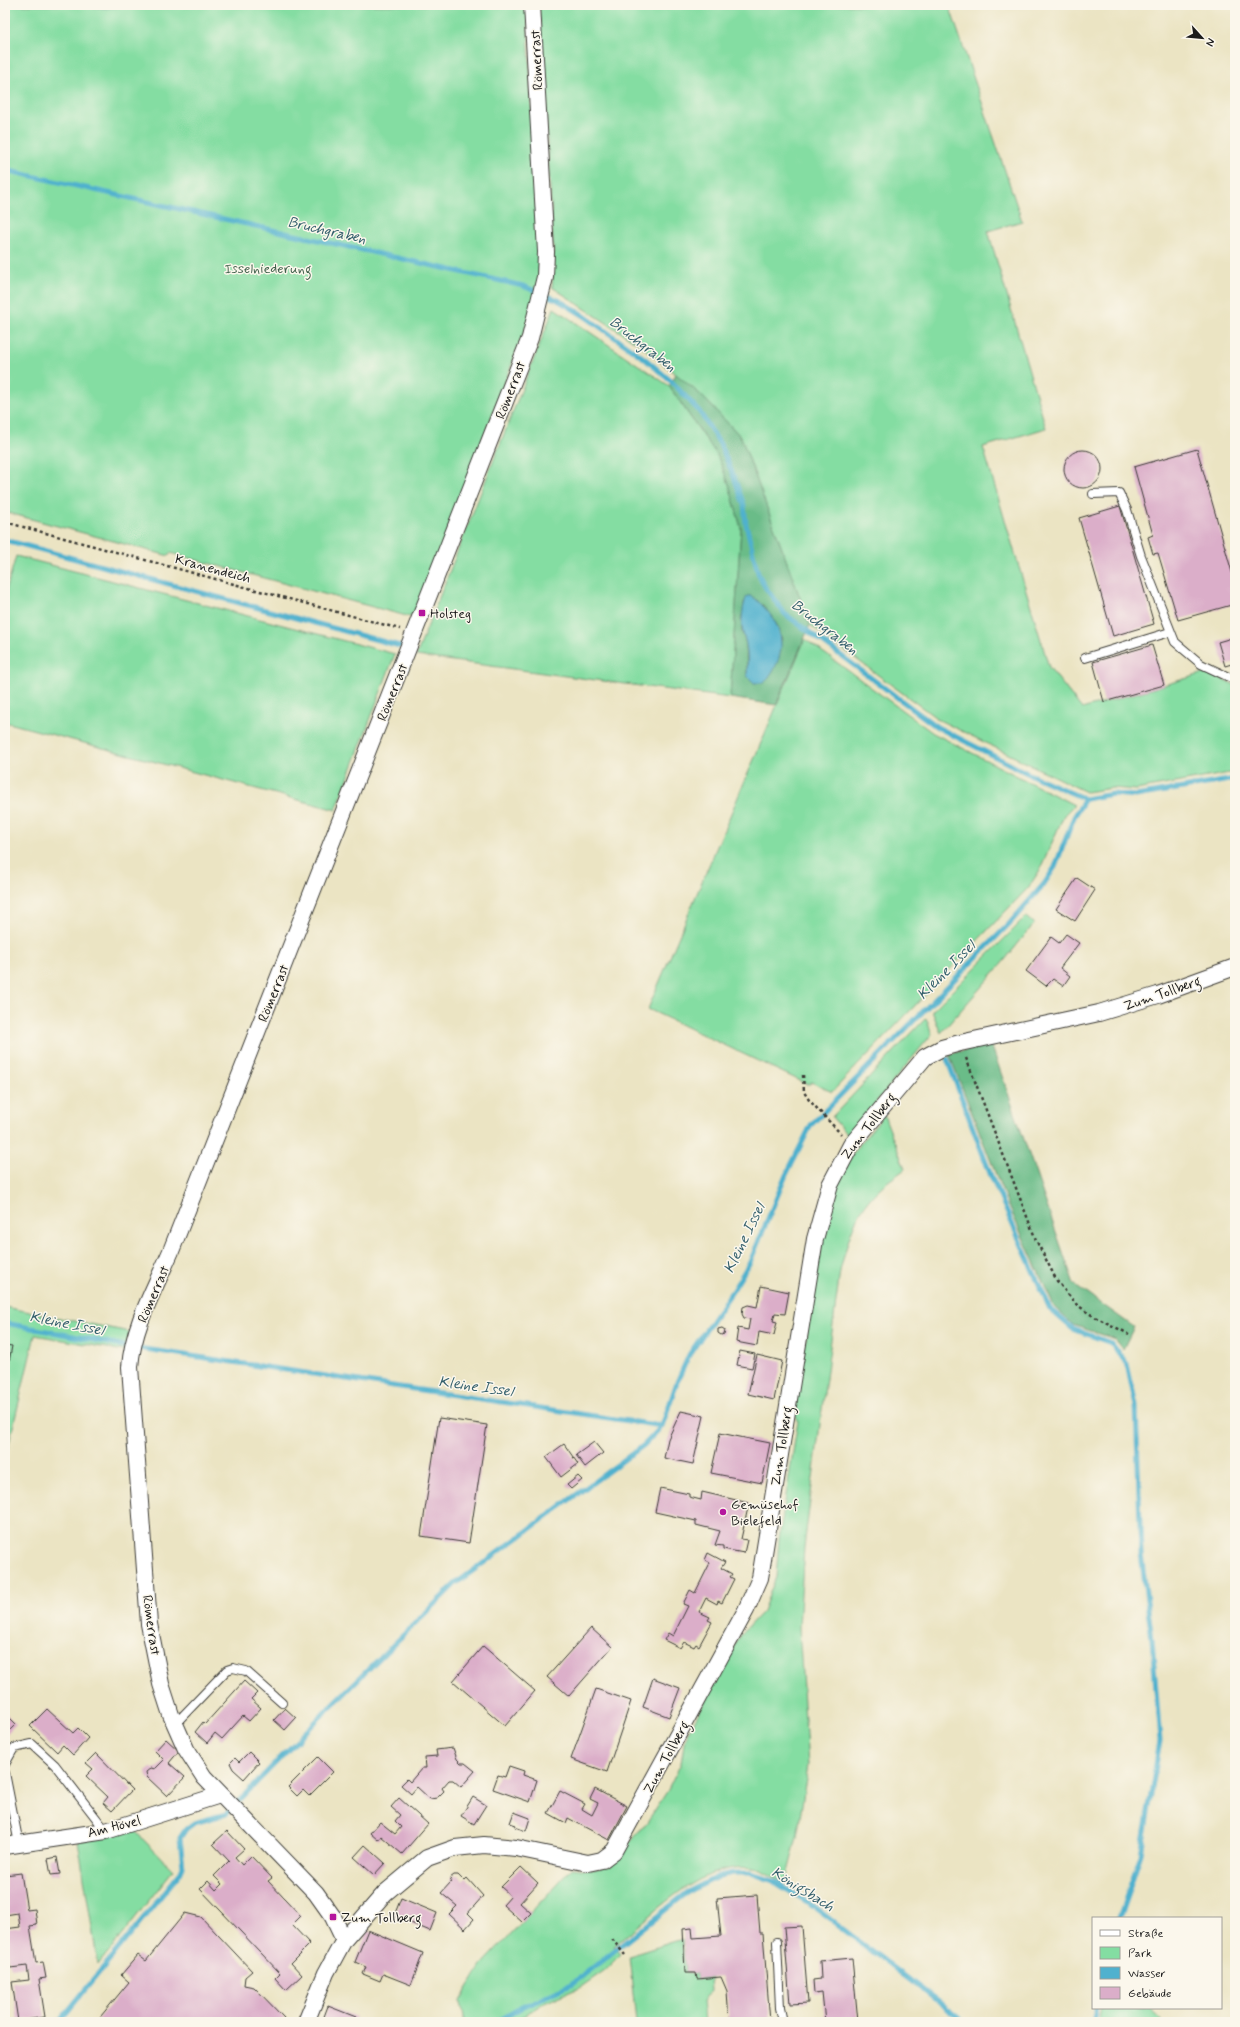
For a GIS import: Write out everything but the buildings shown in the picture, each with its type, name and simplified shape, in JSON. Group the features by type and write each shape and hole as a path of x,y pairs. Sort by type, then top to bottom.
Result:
{"street":[{"name":"Römerrast","path":"344,1940 333,1917 316,1893 229,1803 198,1768 186,1749 175,1724 161,1684 149,1624 130,1367 131,1351 136,1335 171,1251 530,338 545,277 546,252 532,5"},
{"name":"Zum Tollberg","path":"306,2022 326,1973 344,1940 385,1893 428,1858 455,1848 484,1845 516,1848 588,1863 602,1860 614,1851 746,1610 760,1578 815,1238 830,1185 851,1145 924,1057 942,1048 960,1043 1099,1013 1158,995 1235,967"},
{"name":"Am Hövel","path":"12,1845 106,1831 229,1803"}],"lane":[{"path":"1093,494 1119,493 1128,510 1141,556 1175,642 1201,664 1235,680"},
{"path":"1085,658 1170,632"},
{"path":"175,1724 227,1670 233,1668 246,1671 282,1703"},
{"path":"5,1764 14,1748 32,1744 55,1764 106,1831"},
{"path":"5,1773 12,1845"},
{"path":"777,1942 780,2008 783,2022"}],"path":[{"name":"Kranendeich","path":"5,522 415,633"},
{"path":"960,1043 1036,1240 1057,1281 1076,1304 1093,1316 1128,1334"},
{"path":"803,1075 804,1092 817,1110 828,1120"},
{"path":"612,1939 625,1955"}],"green space":[{"name":"Isselniederung","path":"5,5 527,5 540,291 414,618 170,553 169,556 5,512"},
{"path":"539,5 949,5 1022,221 988,231 1046,428 983,447 1049,667 1082,709 1208,672 1235,685 1235,772 1136,790 1112,788 1086,792 939,720 810,625 741,437 701,395 640,345 552,287 554,264"},
{"path":"554,308 668,385 717,455 729,484 741,528 730,698 416,656"},
{"path":"676,374 701,395 741,437 810,625 776,705 730,698 741,528 729,484 717,455 669,386","holes":["744,602 763,605 779,628 782,640 747,676 746,644 742,632 741,619 744,609"]},
{"path":"16,556 395,654 336,810 5,722 5,594"},
{"path":"805,639 933,733 1074,805 1064,815 1040,870 1028,888 832,1092 811,1082 809,1085 648,1009"},
{"path":"1026,917 1034,924 941,1033 932,1011"},
{"path":"926,1018 932,1034 848,1136 832,1117"},
{"path":"991,1044 1074,1284 1134,1327 1123,1349 1115,1339 1073,1325 1054,1307 1004,1195 949,1054"},
{"path":"884,1115 905,1169 879,1189 868,1200 862,1209 853,1228 840,1271 804,1547 799,1627 808,1766 797,1837 785,1884 764,1872 752,1868 733,1868 714,1873 678,1893 660,1906 614,1946 621,1954 605,1970 581,1987 540,2005 514,2022 464,2022 460,2001 481,1966 572,1868 590,1870 611,1866 647,1822 668,1790 681,1763 685,1738 742,1633 763,1611 776,1577 779,1539 798,1421 794,1414 822,1241 838,1181 855,1150"},
{"path":"5,1307 130,1332 124,1351 35,1335 5,1460"},
{"path":"133,1829 173,1870 98,1965 78,1841"},
{"path":"682,1939 685,1973 696,1973 697,1979 710,1978 711,1990 703,2001 705,2022 636,2022 629,1956"},
{"path":"1101,2009 1150,2009 1164,2022 1098,2022"}],"water":[{"path":"78,5 137,5 105,8"},
{"path":"747,596 752,596 763,606 771,616 780,637 781,648 778,660 773,671 764,683 754,683 747,676 747,649 743,634 742,619"}],"waterway":[{"name":"Bruchgraben","path":"5,170 523,286 558,300 583,315 644,358 672,382 699,411 720,444 734,477 744,505 746,524 758,573 765,587 785,614 937,727 1029,774 1085,799"},
{"path":"5,540 400,646"},
{"name":"Kleine Issel","path":"138,1348 662,1426 677,1382 689,1355 750,1262 786,1175 811,1125 1010,923 1044,884 1055,867 1074,817 1085,799 1113,794 1136,796 1235,779"},
{"path":"947,1059 991,1176 1050,1309 1073,1329 1111,1343 1127,1364 1136,1405 1141,1554 1152,1640 1160,1741 1141,1854 1119,1917"},
{"name":"Kleine Issel","path":"5,1323 125,1346"},
{"path":"59,2022 180,1873 183,1866 180,1838 186,1829 194,1823 226,1814 328,1709 455,1584 644,1445 662,1426"},
{"name":"Königsbach","path":"497,2022 522,2007 571,1985 688,1892 719,1876 733,1873 751,1873 773,1881 806,1901 965,2022"},
{"path":"1093,2022 1096,2009"}],"place":[{"name":"Holsteg","path":"422,613"},
{"name":"Gemüsehof Bielefeld","path":"723,1512"},
{"name":"Zum Tollberg","path":"333,1917"}]}
